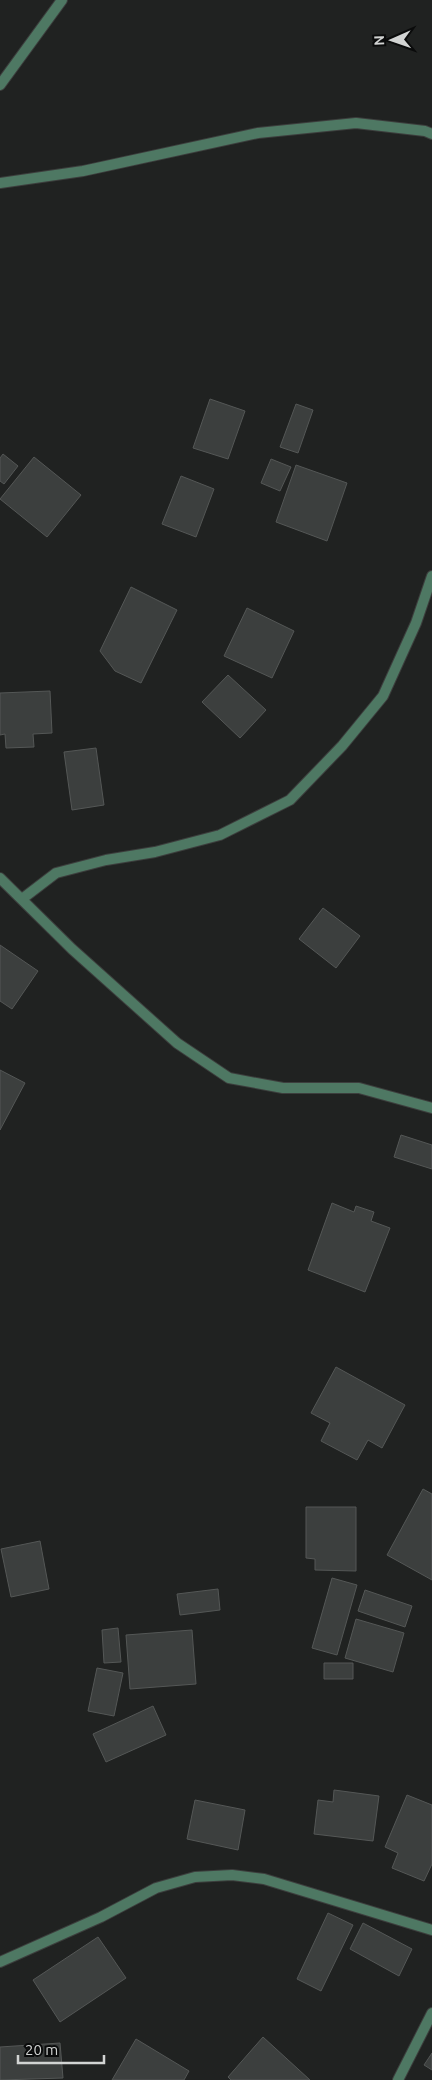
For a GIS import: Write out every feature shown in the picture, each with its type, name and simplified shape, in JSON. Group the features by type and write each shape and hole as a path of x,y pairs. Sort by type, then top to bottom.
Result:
{"street":[{"path":"0,85 62,0"},
{"path":"0,183 83,171 258,133 356,122 425,131 432,134"},
{"path":"22,899 56,873 106,860 155,852 220,835 290,800 342,746 382,696 416,624 432,576"},
{"path":"0,878 72,949 177,1043 229,1078 283,1088 359,1088 432,1108"},
{"path":"0,1962 101,1917 156,1888 195,1877 232,1875 264,1879 432,1930"},
{"path":"398,2080 432,2013"}],"building":[{"path":"210,399 245,411 228,459 193,448"},
{"path":"296,404 313,410 298,453 280,447"},
{"path":"3,454 18,466 4,484 0,481 0,458"},
{"path":"34,457 81,495 47,537 0,499"},
{"path":"271,459 291,467 280,491 261,483"},
{"path":"296,465 347,483 327,541 276,522"},
{"path":"181,476 214,489 196,537 162,524"},
{"path":"131,587 177,610 141,683 115,671 100,651"},
{"path":"247,608 294,631 272,678 224,656"},
{"path":"228,675 266,710 240,738 202,702"},
{"path":"50,691 52,733 33,734 34,747 6,748 5,734 0,735 0,693"},
{"path":"96,748 104,805 72,810 64,752"},
{"path":"323,908 360,936 336,968 299,939"},
{"path":"0,945 38,971 12,1009 0,1001"},
{"path":"0,1070 25,1083 0,1130"},
{"path":"401,1135 432,1145 432,1169 394,1157"},
{"path":"332,1203 354,1212 356,1206 374,1212 371,1221 390,1228 365,1292 308,1270"},
{"path":"336,1367 405,1405 382,1448 368,1440 357,1460 321,1441 330,1423 311,1413"},
{"path":"423,1489 432,1494 432,1580 387,1555"},
{"path":"306,1507 356,1507 356,1571 315,1570 315,1559 306,1558"},
{"path":"40,1541 49,1589 11,1597 1,1549"},
{"path":"332,1578 357,1585 337,1655 312,1648"},
{"path":"218,1589 220,1610 180,1615 177,1594"},
{"path":"365,1590 412,1606 405,1627 358,1611"},
{"path":"356,1619 404,1633 393,1672 345,1658"},
{"path":"118,1628 121,1662 104,1663 102,1630"},
{"path":"192,1630 196,1684 130,1689 126,1635"},
{"path":"324,1663 353,1663 353,1679 324,1679"},
{"path":"97,1668 123,1673 114,1716 88,1711"},
{"path":"153,1706 166,1735 106,1762 93,1734"},
{"path":"334,1790 379,1796 373,1841 314,1834 318,1800 333,1802"},
{"path":"407,1795 432,1805 432,1864 424,1881 392,1868 398,1853 385,1847"},
{"path":"195,1800 245,1810 238,1850 187,1839"},
{"path":"328,1913 353,1925 321,1991 297,1979"},
{"path":"363,1923 412,1949 399,1976 350,1949"},
{"path":"98,1937 126,1978 60,2022 33,1980"},
{"path":"263,2037 310,2080 231,2080 228,2077"},
{"path":"136,2039 189,2071 184,2080 112,2080"},
{"path":"60,2043 63,2078 0,2080 0,2047"},
{"path":"432,2053 432,2070 424,2065"}]}
